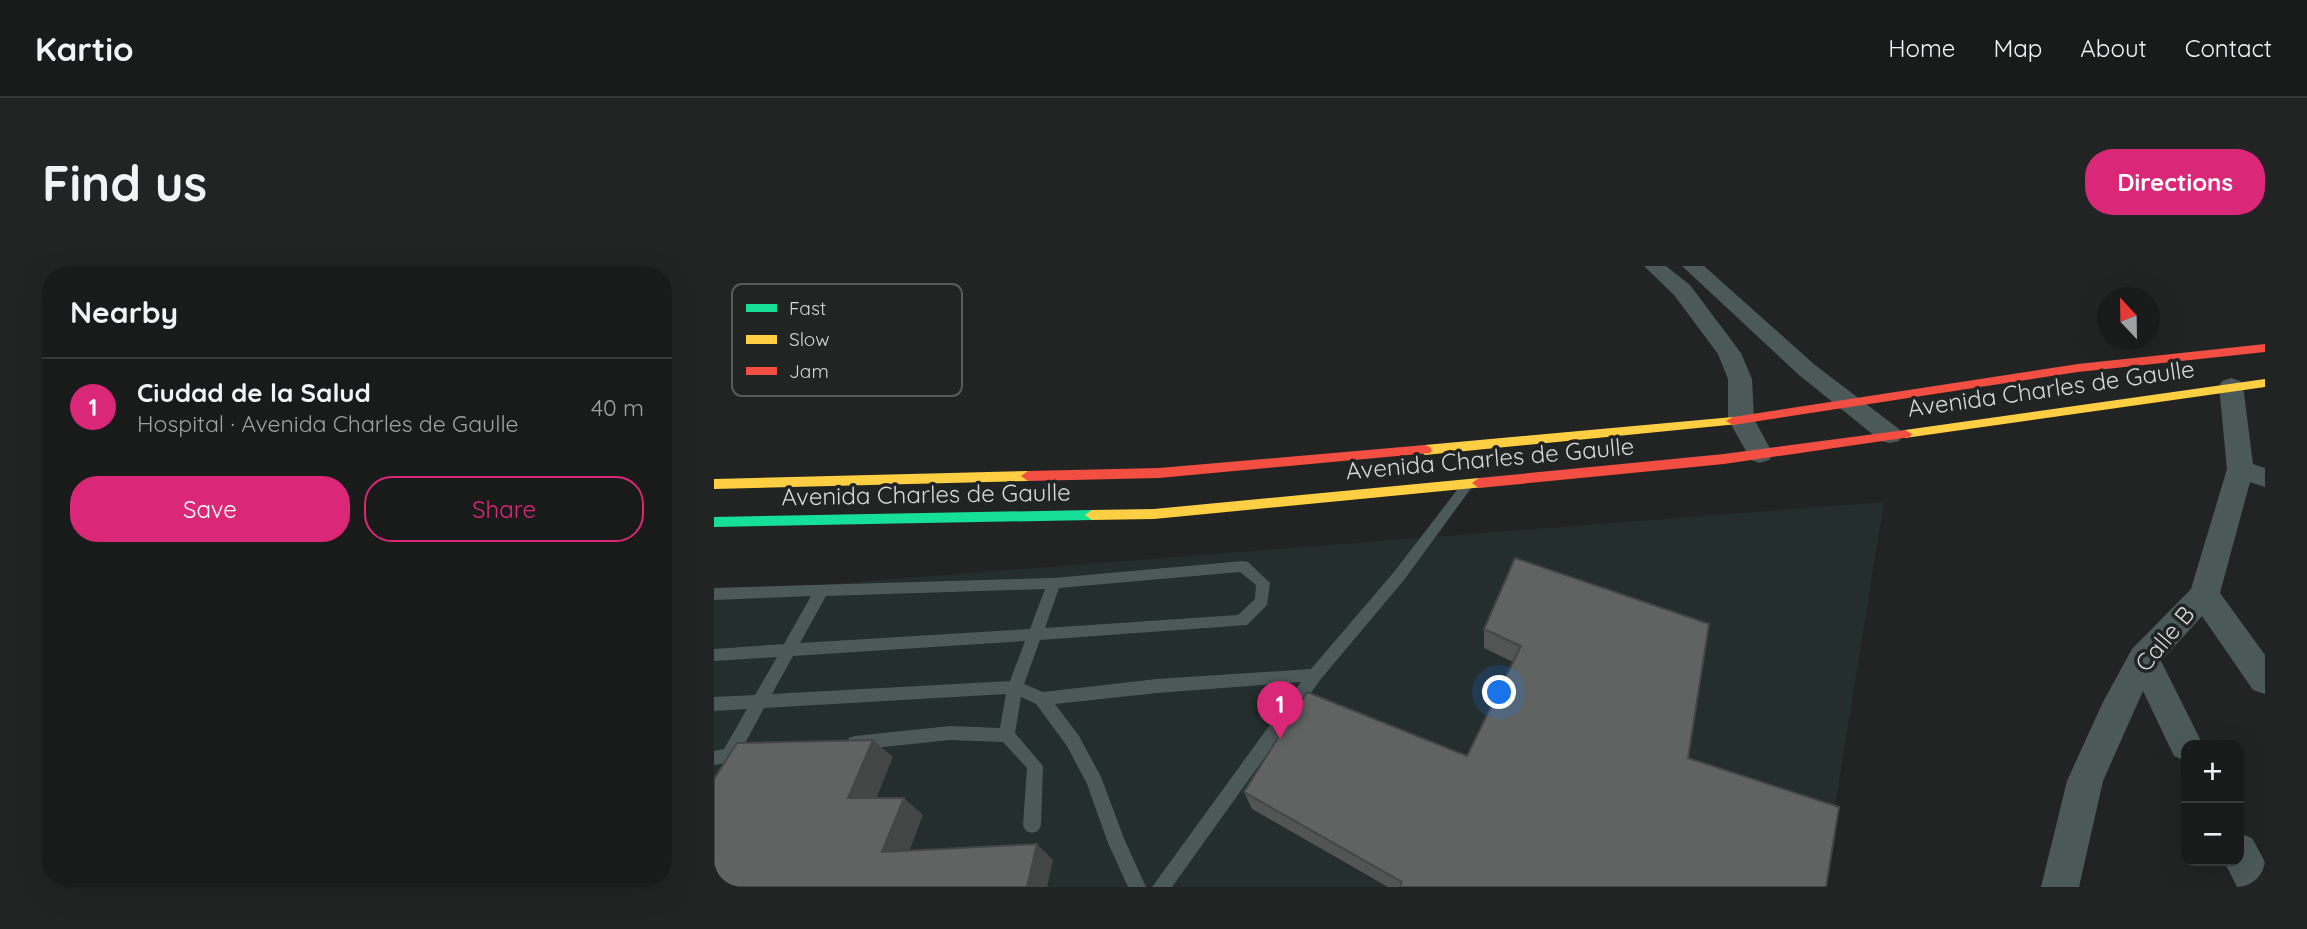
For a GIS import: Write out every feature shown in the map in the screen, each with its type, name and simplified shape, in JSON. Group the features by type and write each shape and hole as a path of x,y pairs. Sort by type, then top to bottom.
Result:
{"main road":[{"name":"Avenida Charles de Gaulle","path":"714,484 1159,472 1741,419 2078,368 2265,348"},
{"name":"Avenida Charles de Gaulle","path":"714,522 1153,514 1760,454 2265,383"}],"street":[{"path":"1654,266 1682,290 1729,353 1740,379 1741,419 1760,454"},
{"path":"1692,266 1807,370 1890,435"},
{"name":"Calle B","path":"2060,887 2085,781 2143,657 2204,595 2253,473 2231,386"},
{"path":"2204,595 2265,680"},
{"path":"2143,657 2184,740"},
{"path":"2244,861 2257,887"}],"lane":[{"path":"1161,887 1315,675 1399,576 1468,484"},
{"path":"714,594 1054,583 1242,566 1263,583 1262,601 1242,621 714,655"},
{"path":"1007,735 1015,687 1054,583"},
{"path":"721,757 762,701 821,592"},
{"path":"1042,699 1157,686 1315,675"},
{"path":"714,704 1015,687 1042,699 1073,741 1096,782 1117,843 1138,887"},
{"path":"844,744 950,733 1007,735 1035,766 1032,825"},
{"path":"721,757 767,752"}],"shaded area":[{"path":"1884,502 1822,887 714,887 714,587 738,591"}],"building":[{"path":"1515,558 1709,624 1688,758 1839,807 1826,887 1400,887 1402,882 1244,792 1307,692 1467,756 1521,646 1484,629"},
{"path":"873,740 848,798 904,798 882,852 1037,844 1027,887 714,887 714,779 737,743"}],"traffic: fast":[{"path":"714,522 1092,515"}],"traffic: slow":[{"path":"1905,434 2265,383"},
{"path":"1425,450 1733,421"},
{"path":"714,484 1028,476"},
{"path":"1092,515 1154,514 1479,483"}],"traffic: jam":[{"path":"1733,421 2078,368 2265,348"},
{"path":"1479,483 1724,459 1905,434"},
{"path":"1028,476 1159,473 1425,450"}],"place":[{"name":"Ciudad de la Salud","path":"1280,739"}]}
